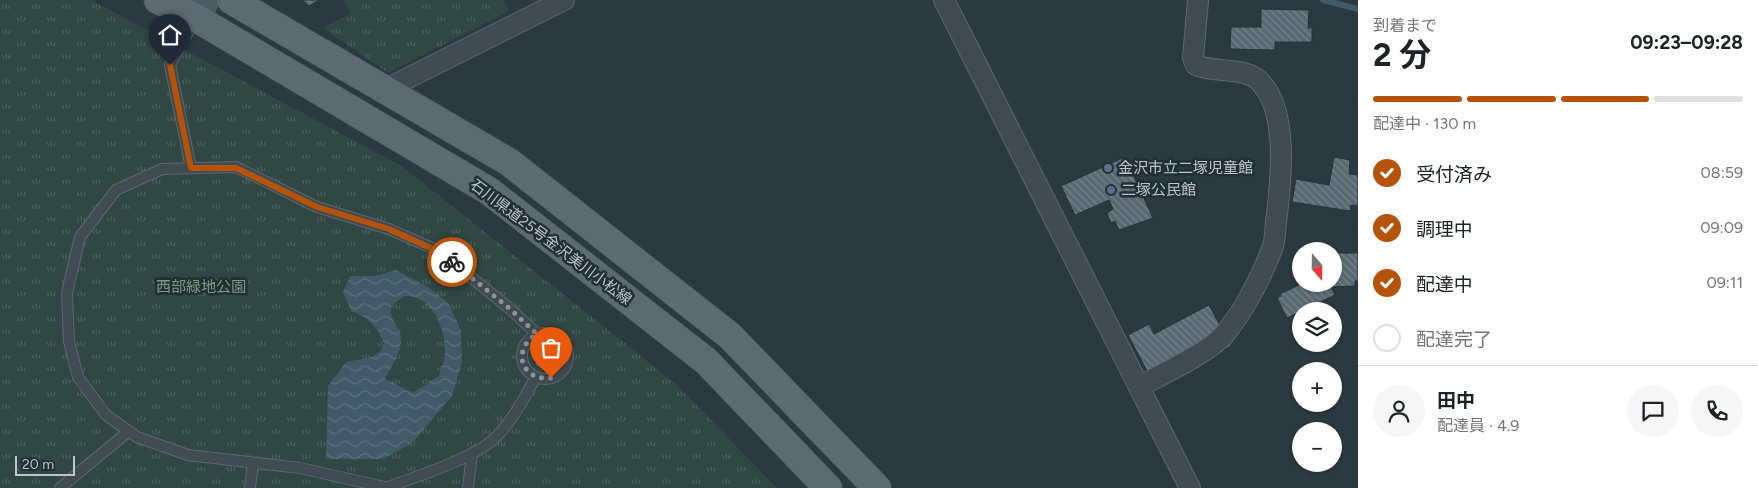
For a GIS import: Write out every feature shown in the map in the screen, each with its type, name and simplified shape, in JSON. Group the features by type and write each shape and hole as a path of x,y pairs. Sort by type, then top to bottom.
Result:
{"main road":[{"name":"石川県道25号金沢美川小松線","path":"158,0 201,9 489,191 706,361 828,488"},
{"path":"231,0 509,162 730,336 877,488"}],"street":[{"path":"386,89 564,0"},
{"path":"944,0 1190,488"},
{"path":"1139,387 1209,347 1223,336 1251,294 1273,245 1282,168 1280,133 1271,98 1258,79 1234,71 1205,70 1196,65 1193,58 1198,0"}],"lane":[{"path":"191,168 170,65 201,9"},
{"path":"536,377 513,418 494,439 472,453 388,488 300,468 188,455 137,437 106,415 78,377 69,341 67,293 80,237 116,190 162,169 236,168 317,207 389,229 439,252 509,308 537,334"},
{"path":"537,334 551,334 563,342 568,356 567,363 558,375 543,379 529,373 522,359 525,344 537,334"},
{"path":"60,488 129,431"},
{"path":"468,488 472,453"},
{"path":"250,488 253,463"}],"green space":[{"name":"西部緑地公園","path":"0,0 91,0 400,165 674,382 777,488 0,488"},
{"path":"343,0 503,0 509,11 388,73 323,28 351,13"}],"water":[{"path":"396,270 428,287 449,304 461,331 462,363 452,396 413,442 384,459 326,459 328,386 346,362 372,357 381,351 384,343 371,323 351,311 343,292 350,276 374,276","holes":["405,296 415,297 423,301 436,315 443,333 445,352 439,376 413,393 385,379 397,357 401,343 399,329 392,318 392,307"]}],"building":[{"path":"302,0 319,0 309,6"},
{"path":"1261,9 1309,10 1308,28 1312,28 1312,42 1275,42 1275,50 1230,49 1231,27 1261,27"},
{"path":"1125,157 1153,218 1119,230 1115,221 1111,223 1107,213 1113,209 1109,200 1075,215 1061,186"},
{"path":"1334,157 1350,160 1349,174 1358,175 1358,206 1351,205 1350,211 1292,202 1296,179 1329,185"},
{"path":"1342,253 1358,253 1358,281 1355,281 1355,286 1342,287"},
{"path":"1292,288 1292,292 1334,292 1335,295 1320,302 1292,302 1292,316 1287,318 1277,298 1281,296 1280,294"},
{"path":"1209,305 1231,346 1155,386 1128,335 1149,324 1154,334"},
{"path":"549,342 560,349 556,364 544,371 535,365 535,351"}],"waterway":[{"path":"1323,0 1358,9"}],"way so far":[{"path":"452,262 509,308 537,334 525,344 522,352 524,367 536,377 543,379 551,378"}],"place":[{"name":"金沢市立二塚児童館","path":"1108,168"},
{"name":"二塚公民館","path":"1111,190"}],"route":[{"path":"170,65 191,168 236,168 317,207 389,229 439,252 452,262"}]}
